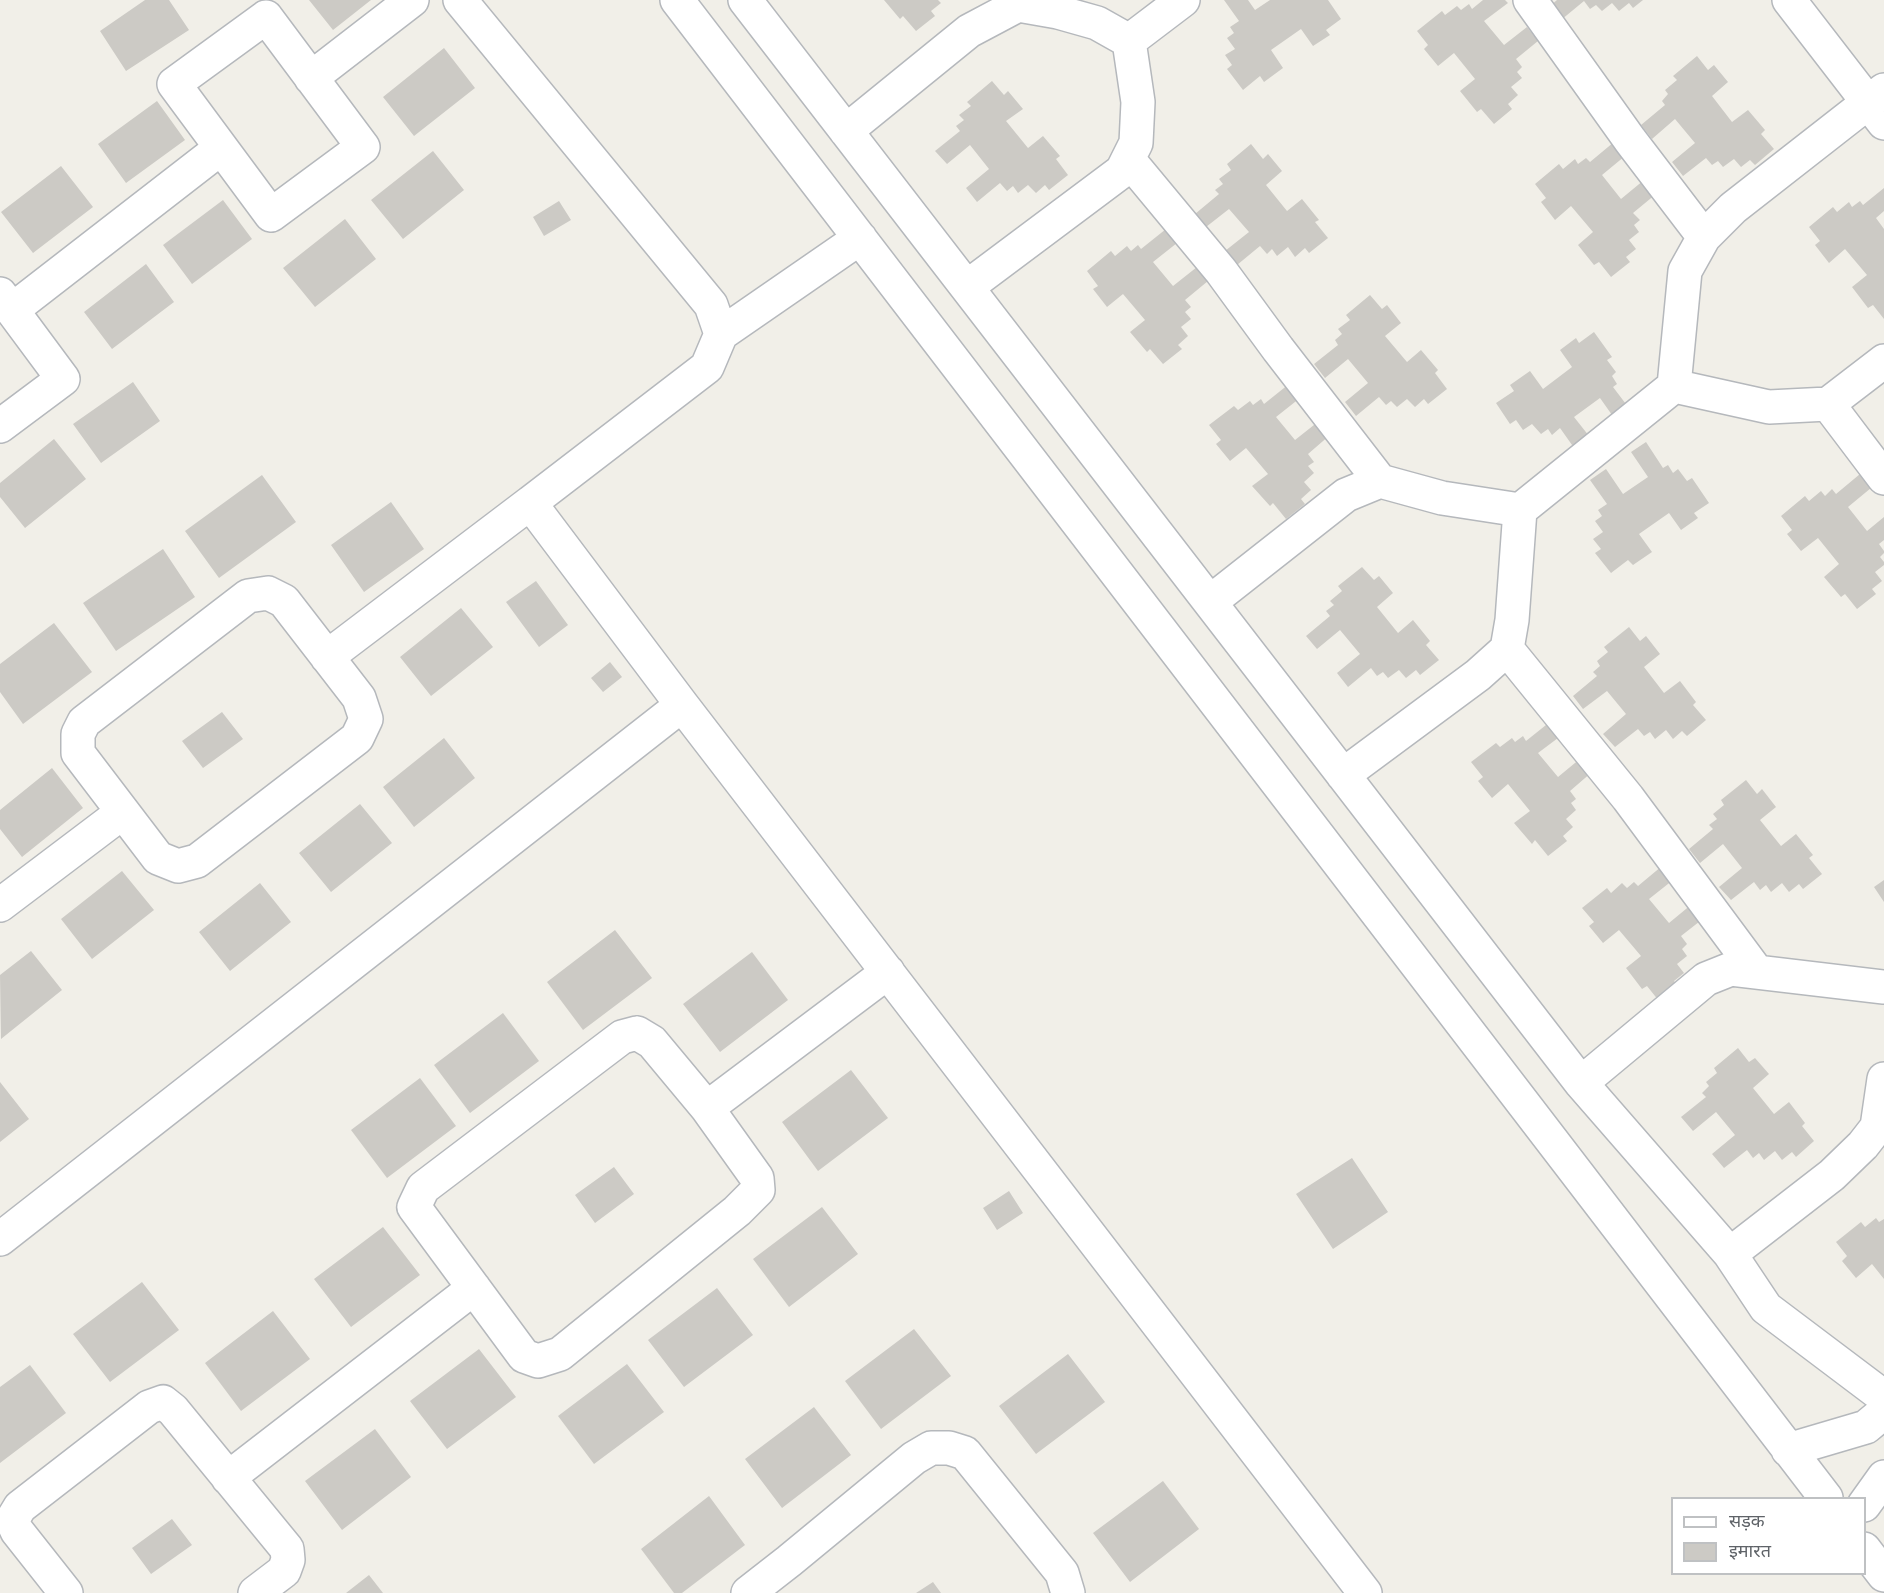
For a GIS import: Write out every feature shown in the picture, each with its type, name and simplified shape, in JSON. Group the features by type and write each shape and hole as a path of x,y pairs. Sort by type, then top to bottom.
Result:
{"street":[{"path":"311,78 412,0"},
{"path":"460,0 711,305 721,334"},
{"path":"677,0 1825,1497"},
{"path":"745,0 1581,1083 1730,1254 1766,1308 1884,1397"},
{"path":"1129,41 1183,0"},
{"path":"1530,0 1630,140 1704,237"},
{"path":"1343,775 1478,675 1507,649 1512,620 1520,510 1674,386 1685,271 1704,237 1732,208 1879,105 1789,0"},
{"path":"846,131 969,31 1016,2 1098,24 1129,41"},
{"path":"266,17 311,78 363,147 271,215 174,84 266,17"},
{"path":"967,287 1122,171 1136,143 1138,102 1129,41"},
{"path":"0,426 63,379 6,302 221,148"},
{"path":"1128,159 1221,271 1380,481 1442,498 1520,510"},
{"path":"327,657 707,367 721,334 860,238"},
{"path":"1674,386 1768,406 1828,404 1884,361"},
{"path":"1828,404 1884,478"},
{"path":"1210,602 1346,495 1380,481"},
{"path":"530,503 682,705 1365,1593"},
{"path":"268,594 284,601 359,698 366,719 357,738 197,861 178,866 158,858 123,812 78,753 78,734 84,722 248,596 268,594"},
{"path":"1507,649 1628,798 1757,972"},
{"path":"0,1239 682,705"},
{"path":"0,905 123,812"},
{"path":"1581,1083 1706,979 1731,969 1884,987"},
{"path":"707,1108 888,972"},
{"path":"637,1033 652,1042 707,1108 757,1178 758,1190 737,1211 560,1354 538,1361 524,1356 474,1288 414,1207 423,1188 622,1037 637,1033"},
{"path":"1730,1254 1832,1175 1880,1132 1884,1079"},
{"path":"228,1478 474,1288"},
{"path":"66,1593 17,1531 12,1520 20,1507 149,1407 163,1402 173,1410 287,1549 288,1560 284,1571 255,1593"},
{"path":"1788,1450 1866,1427 1884,1413"},
{"path":"748,1593 914,1458 931,1448 949,1448 965,1453 1062,1573 1068,1593"},
{"path":"1866,1502 1884,1478"},
{"path":"1866,1552 1884,1575"}],"building":[{"path":"145,0 169,0 189,30 126,71 100,31"},
{"path":"309,0 371,0 333,30"},
{"path":"884,0 938,0 941,3 931,11 935,16 916,31 903,16 900,19"},
{"path":"1224,0 1248,0 1255,10 1270,0 1328,0 1341,19 1326,30 1330,35 1313,46 1301,29 1271,50 1283,68 1264,82 1260,76 1243,90 1227,69 1232,65 1225,55 1235,49 1227,38 1234,33 1230,27 1239,21"},
{"path":"1483,0 1505,0 1508,3 1484,21 1504,45 1527,27 1538,41 1516,59 1522,67 1517,72 1522,78 1511,87 1518,95 1508,104 1512,109 1494,124 1481,109 1477,112 1460,91 1475,79 1454,53 1438,66 1424,49 1428,45 1417,31 1442,11 1445,15 1457,6 1461,10 1469,4 1472,9"},
{"path":"1557,0 1643,0 1633,8 1629,3 1619,11 1612,3 1602,11 1596,5 1590,9 1584,1 1561,20 1550,6"},
{"path":"444,48 475,88 414,136 383,97"},
{"path":"1697,56 1708,70 1714,65 1728,82 1712,96 1732,122 1748,110 1765,130 1761,134 1774,149 1755,165 1750,160 1741,167 1734,159 1723,167 1718,161 1712,165 1706,158 1683,176 1672,162 1695,143 1675,119 1652,139 1641,125 1665,105 1662,101 1668,94 1665,90 1677,80 1673,76"},
{"path":"992,81 1004,95 1008,91 1023,109 1006,121 1028,148 1043,136 1060,156 1056,159 1068,175 1049,190 1045,185 1036,193 1028,185 1018,193 1013,186 1007,191 1000,183 977,202 966,188 989,169 970,145 947,164 935,151 960,131 956,126 964,120 959,115 971,106 967,102"},
{"path":"157,101 185,140 126,183 98,144"},
{"path":"1614,142 1625,156 1602,175 1621,199 1644,180 1656,194 1633,213 1640,220 1634,225 1639,232 1629,240 1636,249 1626,257 1630,262 1611,277 1599,262 1594,265 1578,245 1593,232 1571,206 1555,220 1541,202 1546,198 1535,184 1559,164 1563,169 1575,159 1578,164 1586,158 1590,162"},
{"path":"1251,144 1263,159 1268,154 1282,171 1266,185 1287,211 1302,199 1319,220 1315,222 1328,238 1309,253 1305,248 1295,257 1288,247 1277,256 1272,249 1267,254 1260,246 1237,265 1225,251 1249,232 1229,209 1206,227 1195,214 1219,194 1215,190 1223,184 1219,179 1231,170 1227,164"},
{"path":"433,151 464,190 403,239 371,200"},
{"path":"61,166 93,207 33,253 1,212"},
{"path":"1884,188 1884,211 1876,218 1884,229 1884,319 1873,305 1868,308 1852,287 1867,275 1845,249 1829,263 1815,245 1820,241 1809,227 1833,207 1837,212 1849,202 1852,207 1860,201 1863,205"},
{"path":"223,200 252,239 192,284 163,245"},
{"path":"559,201 571,220 544,236 533,217"},
{"path":"345,219 376,259 315,307 283,268"},
{"path":"1166,229 1177,243 1153,262 1173,286 1197,267 1208,281 1185,300 1191,307 1185,312 1191,319 1181,327 1188,336 1178,345 1182,349 1163,364 1150,349 1147,352 1130,332 1145,320 1123,294 1107,307 1093,289 1098,286 1087,271 1111,251 1115,256 1127,246 1131,251 1138,245 1141,249"},
{"path":"146,264 174,302 112,349 84,312"},
{"path":"1370,295 1382,309 1387,305 1401,323 1385,336 1407,362 1421,350 1438,370 1435,373 1447,389 1428,404 1424,399 1415,407 1407,399 1397,407 1391,401 1386,405 1379,397 1356,416 1345,402 1368,383 1348,359 1325,378 1314,364 1338,345 1335,340 1342,334 1338,329 1350,320 1346,315"},
{"path":"1594,332 1612,357 1607,360 1616,372 1612,376 1617,384 1613,387 1632,412 1617,422 1600,398 1574,417 1593,441 1577,452 1560,428 1552,435 1548,429 1541,434 1532,424 1523,430 1516,420 1510,424 1496,403 1514,391 1510,385 1530,371 1543,389 1572,367 1560,350 1576,338 1579,343"},
{"path":"133,382 160,421 101,463 73,424"},
{"path":"1289,384 1300,398 1276,417 1295,440 1319,421 1330,435 1308,454 1314,462 1308,466 1314,473 1304,482 1311,490 1301,499 1305,504 1286,519 1273,503 1270,506 1252,486 1268,474 1246,448 1230,461 1216,444 1221,440 1209,425 1234,406 1238,410 1250,401 1253,405 1261,399 1264,404"},
{"path":"54,439 86,479 25,528 0,497 0,483"},
{"path":"1646,442 1663,468 1668,465 1673,473 1678,469 1687,481 1692,478 1709,503 1694,513 1698,518 1681,530 1669,513 1639,534 1652,552 1633,565 1628,560 1611,573 1595,553 1601,549 1593,539 1603,532 1595,521 1602,516 1598,510 1607,504 1590,480 1606,469 1623,494 1648,477 1631,452"},
{"path":"1860,474 1871,488 1848,507 1867,531 1884,517 1884,540 1879,544 1884,551 1880,557 1884,565 1875,572 1882,581 1872,589 1876,594 1857,609 1845,594 1841,597 1824,577 1839,564 1818,538 1801,551 1787,534 1792,530 1781,516 1805,496 1809,501 1821,491 1825,496 1832,489 1836,494"},
{"path":"262,475 296,522 219,578 185,531"},
{"path":"391,502 424,549 364,592 331,545"},
{"path":"163,549 195,597 116,651 83,603"},
{"path":"1362,567 1374,580 1379,576 1393,593 1377,607 1398,633 1413,620 1430,641 1426,645 1439,660 1420,675 1416,670 1406,678 1399,670 1388,678 1383,672 1377,676 1371,668 1348,687 1337,673 1360,654 1340,630 1317,649 1306,636 1330,616 1326,611 1334,605 1330,601 1342,591 1338,586"},
{"path":"536,581 568,625 539,647 506,602"},
{"path":"461,608 493,647 431,696 400,657"},
{"path":"54,623 92,672 23,724 0,692 0,664"},
{"path":"1629,627 1640,641 1646,636 1660,654 1644,667 1664,693 1680,681 1696,702 1693,705 1706,720 1687,736 1682,731 1673,739 1666,730 1655,739 1650,732 1644,736 1638,729 1615,747 1603,734 1626,714 1607,691 1583,709 1573,696 1597,676 1593,672 1600,666 1597,661 1608,652 1604,647"},
{"path":"610,662 622,677 603,692 591,678"},
{"path":"222,712 243,739 203,768 182,741"},
{"path":"1551,721 1562,735 1538,753 1558,777 1581,758 1592,772 1570,791 1576,799 1571,803 1576,810 1566,819 1573,827 1563,836 1567,841 1548,856 1535,840 1532,844 1514,823 1530,811 1508,784 1492,798 1478,781 1483,777 1471,762 1496,743 1500,747 1512,738 1515,742 1523,736 1526,741"},
{"path":"444,738 475,778 414,827 383,787"},
{"path":"52,768 83,808 22,857 0,829 0,810"},
{"path":"1746,780 1757,794 1762,789 1776,807 1760,820 1781,846 1796,834 1813,855 1809,858 1822,874 1803,889 1799,884 1789,892 1782,883 1771,892 1766,885 1760,890 1754,882 1731,900 1719,887 1742,868 1723,844 1700,863 1689,849 1713,829 1709,825 1717,819 1713,814 1724,805 1721,800"},
{"path":"360,804 392,843 331,892 299,853"},
{"path":"1662,866 1673,880 1649,899 1669,923 1692,904 1704,918 1681,936 1687,944 1682,949 1687,956 1677,964 1684,973 1674,981 1678,986 1659,1001 1647,986 1642,989 1626,968 1641,956 1619,930 1603,943 1589,926 1594,922 1582,908 1607,888 1611,893 1622,883 1627,888 1634,882 1638,886"},
{"path":"122,871 154,910 92,959 61,919"},
{"path":"1884,880 1884,902 1874,887"},
{"path":"260,883 291,922 230,971 199,932"},
{"path":"615,930 652,978 583,1030 547,982"},
{"path":"31,951 62,990 1,1039 0,975"},
{"path":"752,952 788,1000 720,1052 683,1004"},
{"path":"503,1013 539,1061 470,1113 434,1065"},
{"path":"1738,1048 1749,1062 1755,1058 1769,1074 1753,1088 1774,1114 1789,1102 1805,1123 1802,1126 1814,1141 1796,1157 1792,1152 1782,1160 1775,1151 1764,1160 1759,1153 1753,1158 1747,1150 1724,1168 1712,1154 1735,1135 1716,1112 1693,1131 1681,1117 1706,1097 1702,1093 1709,1086 1706,1082 1717,1073 1714,1068"},
{"path":"851,1070 888,1118 818,1171 782,1122"},
{"path":"420,1078 456,1126 387,1178 351,1130"},
{"path":"0,1082 29,1119 0,1142"},
{"path":"1352,1158 1388,1212 1333,1249 1296,1194"},
{"path":"614,1167 634,1194 595,1223 575,1195"},
{"path":"1009,1191 1023,1213 997,1230 983,1208"},
{"path":"822,1207 858,1254 789,1307 753,1259"},
{"path":"1876,1218 1879,1222 1884,1219 1884,1279 1872,1264 1856,1278 1842,1261 1847,1256 1836,1242 1861,1222 1865,1227"},
{"path":"383,1227 420,1275 351,1327 314,1279"},
{"path":"142,1282 179,1330 110,1382 73,1334"},
{"path":"717,1288 753,1335 684,1387 648,1340"},
{"path":"273,1311 310,1359 241,1411 205,1363"},
{"path":"914,1329 951,1376 881,1429 845,1381"},
{"path":"479,1349 516,1397 447,1449 410,1401"},
{"path":"1068,1354 1105,1402 1036,1454 999,1406"},
{"path":"627,1364 664,1412 594,1464 558,1416"},
{"path":"30,1365 66,1413 0,1463 0,1387"},
{"path":"814,1407 851,1455 782,1508 745,1459"},
{"path":"375,1429 411,1477 342,1530 305,1481"},
{"path":"1163,1481 1199,1529 1130,1582 1093,1533"},
{"path":"709,1496 745,1545 682,1593 674,1593 641,1549"},
{"path":"172,1519 192,1545 151,1574 132,1548"},
{"path":"369,1575 383,1593 346,1593"},
{"path":"933,1582 941,1593 916,1593"}]}
